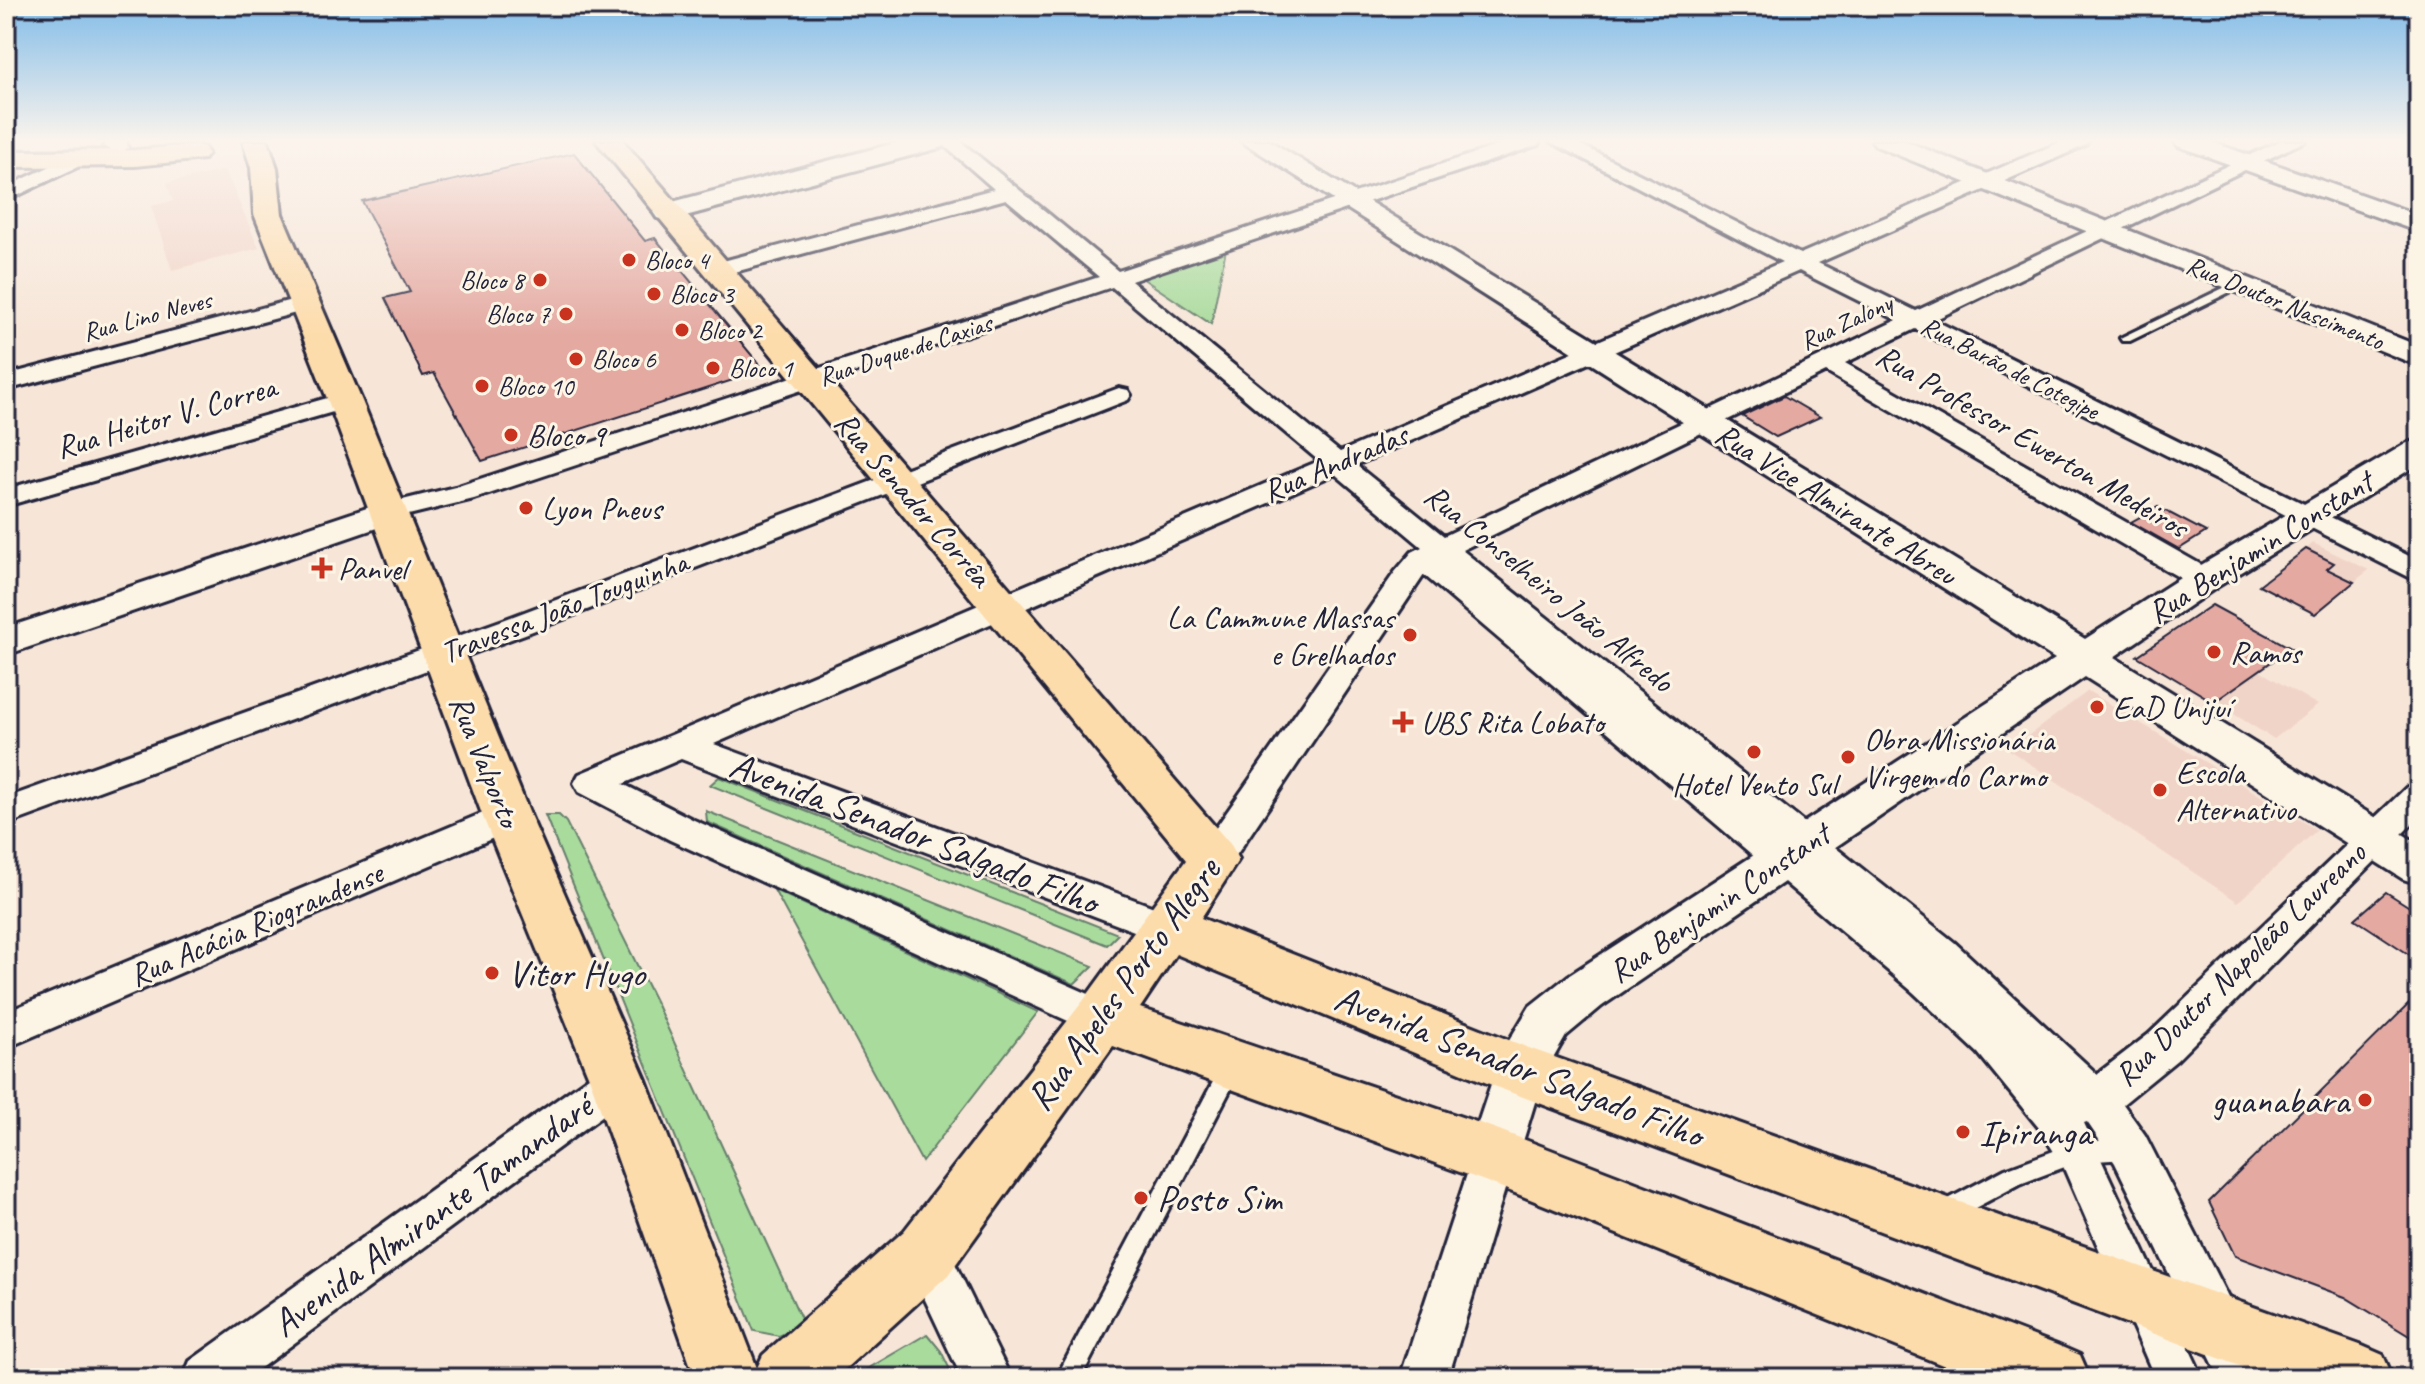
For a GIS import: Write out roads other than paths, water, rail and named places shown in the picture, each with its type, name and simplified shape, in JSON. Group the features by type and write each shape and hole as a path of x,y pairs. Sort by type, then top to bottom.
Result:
{"main road":[{"name":"Rua Valporto","path":"267,206 507,817 618,1080 728,1378"},
{"name":"Rua Senador Corrêa","path":"662,206 1006,607 1214,859"},
{"path":"667,212 691,206"},
{"name":"Rua Apeles Porto Alegre","path":"786,1378 926,1253 1168,928 1214,859"},
{"name":"Avenida Senador Salgado Filho","path":"1168,928 1519,1070 2360,1378"},
{"path":"1102,1018 1494,1156 2057,1378"}],"street":[{"path":"716,270 958,206"},
{"name":"Rua Conselheiro João Alfredo","path":"1011,206 1796,852 1941,953 2096,1100"},
{"name":"Rua Duque de Caxias","path":"388,512 464,493 805,375 1322,206"},
{"name":"Rua Vice Almirante Abreu","path":"1356,206 2419,866"},
{"name":"Rua Barão de Cotegipe","path":"1686,206 2419,573"},
{"name":"Rua Andradas","path":"1102,1018 682,830 591,783 1006,607 1932,206"},
{"name":"Rua Doutor Nascimento","path":"2046,206 2419,357"},
{"name":"Rua Zalony","path":"1432,553 1702,421 2160,206"},
{"path":"2367,206 2419,224"},
{"name":"Rua Lino Neves","path":"6,383 303,304"},
{"name":"Rua Professor Ewerton Medeiros","path":"1826,362 2204,579"},
{"name":"Travessa João Touguinha","path":"6,812 442,653 1119,395"},
{"name":"Rua Heitor V. Correa","path":"6,498 345,401"},
{"name":"Rua Benjamin Constant","path":"1494,1156 1519,1070 1548,1021 1585,991 2204,579 2304,516 2419,450"},
{"path":"6,642 388,512"},
{"name":"Rua Apeles Porto Alegre","path":"1214,859 1405,579 1432,553"},
{"name":"Avenida Senador Salgado Filho","path":"680,745 1168,928"},
{"name":"Rua Doutor Napoleão Laureano","path":"2054,1114 2096,1100 2163,1047 2419,796"},
{"name":"Rua Acácia Riograndense","path":"6,1030 507,817"},
{"name":"Rua Conselheiro João Alfredo","path":"1796,852 1992,1040 2054,1114"},
{"name":"Avenida Almirante Tamandaré","path":"207,1378 618,1080"},
{"name":"Rua Doutor Napoleão Laureano","path":"2096,1100 2130,1149 2245,1378"},
{"path":"2054,1114 2078,1152 2179,1378"},
{"path":"1424,1378 1494,1156"},
{"path":"926,1253 987,1378"}],"lane":[{"path":"2126,338 2238,284"},
{"path":"1068,1378 1232,1066"},
{"path":"1932,1220 2013,1176 2078,1152 2130,1149"}],"place":[{"name":"Bloco 4","path":"629,260"},
{"name":"Bloco 8","path":"540,280"},
{"name":"Bloco 3","path":"654,294"},
{"name":"Bloco 7","path":"566,314"},
{"name":"Bloco 2","path":"682,330"},
{"name":"Bloco 6","path":"576,359"},
{"name":"Bloco 1","path":"713,368"},
{"name":"Bloco 10","path":"482,386"},
{"name":"Bloco 9","path":"511,435"},
{"name":"Lyon Pneus","path":"526,508"},
{"name":"Panvel","path":"322,568"},
{"name":"La Cammune Massas e Grelhados","path":"1410,635"},
{"name":"Ramos","path":"2214,652"},
{"name":"EaD Unijuí","path":"2097,707"},
{"name":"UBS Rita Lobato","path":"1403,722"},
{"name":"Hotel Vento Sul","path":"1754,752"},
{"name":"Obra Missionária Virgem do Carmo","path":"1848,757"},
{"name":"Escola Alternativo","path":"2160,790"},
{"name":"Vitor Hugo","path":"492,973"},
{"name":"guanabara","path":"2365,1100"},
{"name":"Ipiranga","path":"1963,1132"},
{"name":"Posto Sim","path":"1141,1198"}]}
